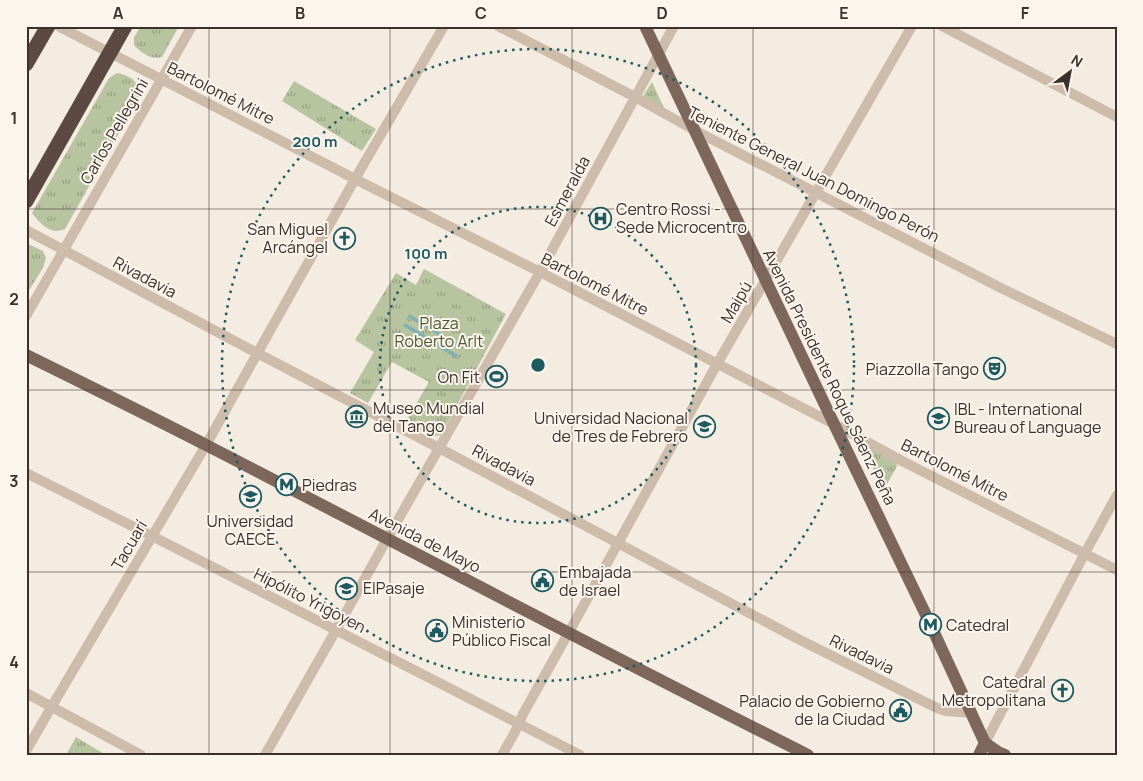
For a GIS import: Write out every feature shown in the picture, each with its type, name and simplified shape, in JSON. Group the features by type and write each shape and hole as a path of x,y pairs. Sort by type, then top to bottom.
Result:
{"highway":[{"path":"26,64 48,26"},
{"path":"26,201 125,26"}],"main road":[{"name":"Avenida Presidente Roque Sáenz Peña","path":"645,26 926,615 985,743"},
{"name":"Avenida de Mayo","path":"26,355 206,444 570,632 647,674 808,755"},
{"path":"979,755 985,743 1005,755"}],"street":[{"name":"Bartolomé Mitre","path":"58,26 1117,570"},
{"name":"Carlos Pellegrini","path":"26,316 192,26"},
{"name":"Tacuarí","path":"26,751 206,444 355,179 444,26"},
{"name":"Teniente General Juan Domingo Perón","path":"498,26 694,130 1001,288 1117,344"},
{"name":"Esmeralda","path":"439,448 540,272 674,26"},
{"name":"Maipú","path":"502,755 717,364 912,26"},
{"path":"942,26 1117,117"},
{"name":"Rivadavia","path":"26,230 802,641 937,708 946,711 972,713"},
{"path":"265,755 439,448"},
{"name":"Hipólito Yrigoyen","path":"26,473 580,755"},
{"path":"985,743 1084,553 1117,496"},
{"path":"26,693 141,755"}],"green space":[{"path":"141,26 179,26 162,57 154,58 146,55 134,45 134,37"},
{"path":"117,73 135,81 139,89 138,99 65,229 53,231 39,222 32,213 109,78"},
{"path":"294,81 376,129 362,151 282,101"},
{"path":"652,82 664,108 643,96"},
{"path":"26,243 43,251 46,258 43,268 26,295"},
{"name":"Plaza Roberto Arlt","path":"424,269 506,314 441,435 432,437 405,423 429,382 392,362 368,403 350,393 374,352 355,340 396,273 416,285"},
{"path":"868,448 896,462 897,466 886,486 881,486 865,450"},
{"path":"76,737 106,755 66,755"}],"water":[{"path":"409,314 463,347 461,349 408,317"},
{"path":"405,323 458,355 456,358 403,326"}],"place":[{"name":"Centro Rossi - Sede Microcentro","path":"600,218"},
{"name":"San Miguel Arcángel","path":"344,238"},
{"name":"Piazzolla Tango","path":"995,369"},
{"name":"On Fit","path":"496,377"},
{"name":"Museo Mundial del Tango","path":"357,417"},
{"name":"IBL - International Bureau of Language","path":"938,418"},
{"name":"Universidad Nacional de Tres de Febrero","path":"704,427"},
{"name":"Piedras","path":"286,485"},
{"name":"Universidad CAECE","path":"250,497"},
{"name":"Embajada de Israel","path":"543,581"},
{"name":"ElPasaje","path":"347,588"},
{"name":"Catedral","path":"930,625"},
{"name":"Ministerio Público Fiscal","path":"436,631"},
{"name":"Catedral Metropolitana","path":"1062,691"},
{"name":"Palacio de Gobierno de la Ciudad","path":"901,710"}]}
